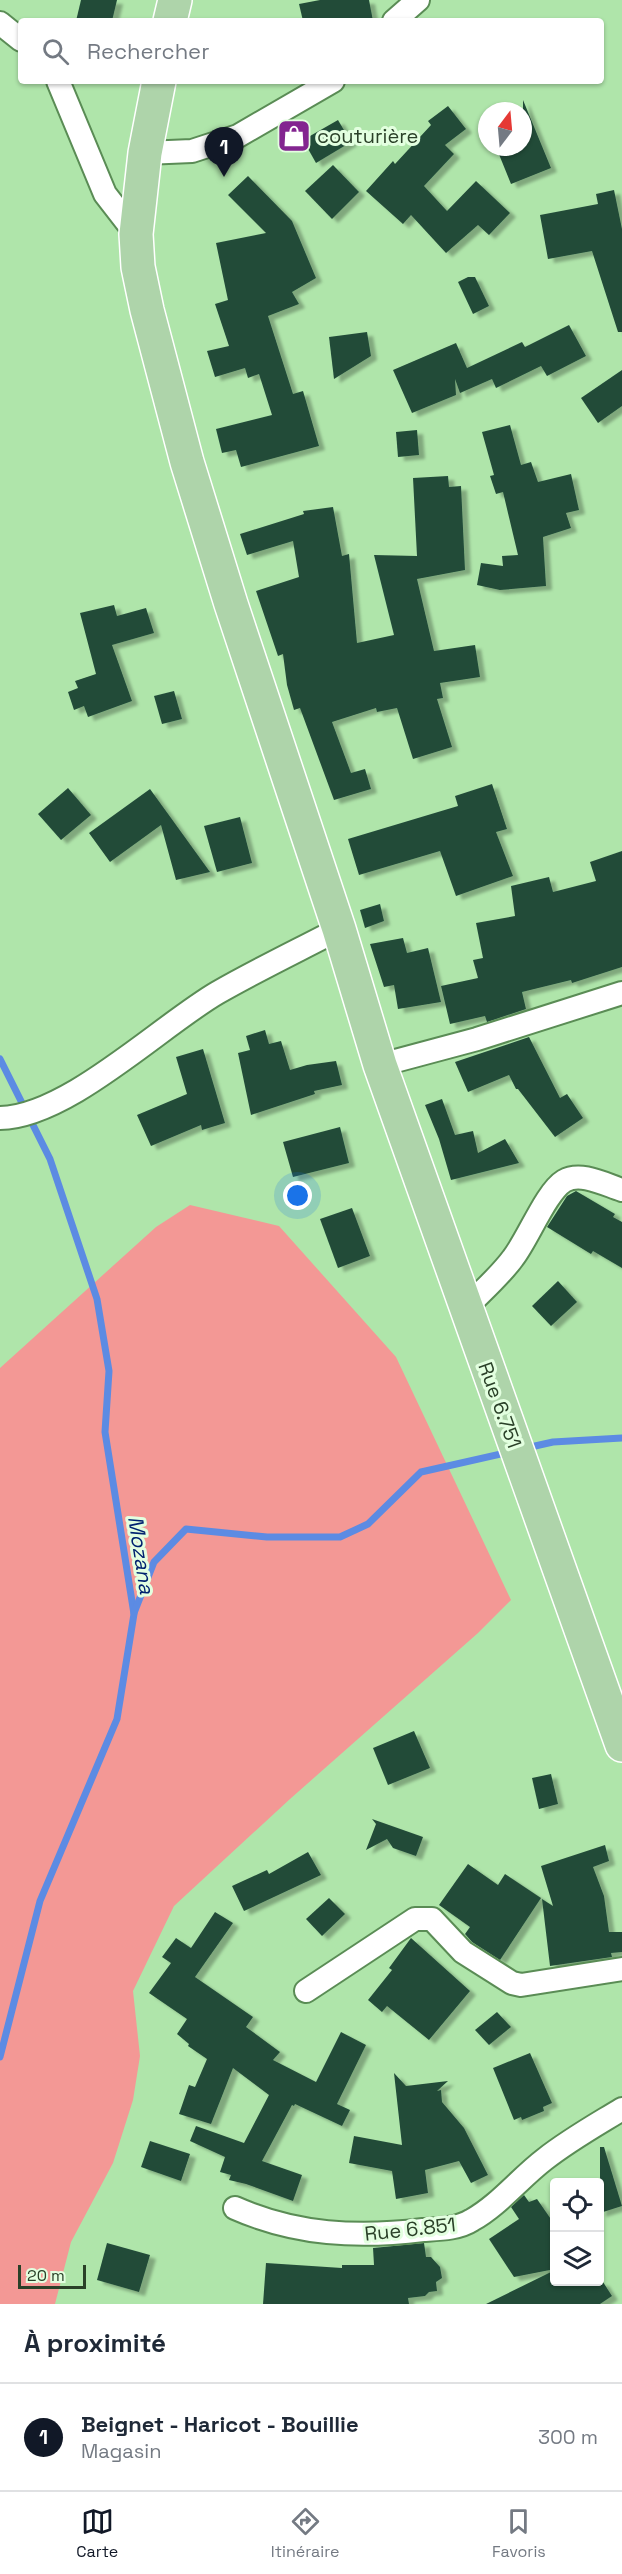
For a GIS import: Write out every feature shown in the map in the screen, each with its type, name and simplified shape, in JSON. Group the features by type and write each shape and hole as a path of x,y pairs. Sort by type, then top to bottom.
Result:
{"main road":[{"path":"171,18 175,0"},
{"name":"Rue 6.751","path":"158,84 145,153 135,234 138,267 147,310 187,462 339,929 380,1065 622,1745"}],"street":[{"path":"397,18 418,0"},
{"path":"0,23 18,38"},
{"path":"59,84 105,194 135,234"},
{"path":"145,153 192,151 238,136 328,84"},
{"path":"5,1118 50,1104 92,1081 216,994 339,929"},
{"path":"380,1065 477,1039 622,993"},
{"path":"466,1308 514,1258 554,1191 564,1181 574,1178 589,1179 622,1191"},
{"path":"306,1991 415,1918 432,1920 463,1952 512,1983 521,1985 622,1969"},
{"name":"Rue 6.851","path":"235,2208 286,2226 344,2235 380,2235 452,2227 469,2222 481,2214 545,2158 622,2109"}],"shaded area":[{"path":"190,1205 279,1226 396,1357 511,1600 478,1633 290,1799 174,1906 133,1991 140,2056 133,2100 113,2163 71,2242 55,2304 0,2304 0,1368 156,1227"}],"building":[{"path":"81,0 117,0 113,18 77,18"},
{"path":"320,0 369,0 372,18 302,18 299,4"},
{"path":"448,106 466,129 445,145 454,154 424,186 447,211 476,181 510,213 489,235 478,225 446,253 411,215 403,224 366,191 393,161 395,164 431,125 428,121"},
{"path":"338,120 351,142 316,163 303,140"},
{"path":"532,122 551,168 511,184 500,156 532,156"},
{"path":"333,165 359,192 332,219 305,191"},
{"path":"248,176 292,221 316,278 292,292 299,304 268,316 293,394 303,391 319,446 241,467 236,450 222,453 216,429 272,415 259,374 248,378 245,368 215,377 207,351 229,346 215,304 228,300 216,243 266,233 228,195"},
{"path":"614,190 622,229 622,332 618,332 592,251 548,259 540,215 598,204 596,194"},
{"path":"468,277 475,277 489,306 473,314 458,282"},
{"path":"569,325 586,356 547,376 541,366 496,388 492,379 460,393 455,379 456,395 412,413 393,370 456,343 467,368 522,342 525,347"},
{"path":"367,332 371,356 334,379 329,337"},
{"path":"622,370 622,406 598,423 581,398"},
{"path":"510,425 521,465 531,462 538,482 571,474 579,510 566,513 571,528 543,537 546,586 500,590 477,585 481,563 503,566 502,556 518,555 503,492 496,494 490,476 494,475 482,432"},
{"path":"417,430 419,455 398,457 396,432"},
{"path":"448,476 449,487 461,486 465,570 417,579 434,651 475,645 480,677 440,683 443,698 437,699 452,747 413,759 397,708 377,712 376,708 332,722 351,773 365,769 371,789 334,800 300,708 294,710 287,685 283,654 278,656 256,591 299,577 293,541 247,555 240,534 304,514 303,511 333,507 342,556 349,554 357,643 394,635 374,555 417,556 413,478"},
{"path":"114,605 117,616 146,608 154,633 112,645 132,701 88,717 84,706 74,710 68,692 78,688 75,681 96,674 80,613"},
{"path":"174,691 182,719 162,724 154,696"},
{"path":"492,784 507,829 496,832 513,876 456,896 440,851 359,875 348,839 458,806 455,796"},
{"path":"68,788 91,815 61,840 38,814"},
{"path":"150,789 210,872 176,880 161,825 110,862 89,833"},
{"path":"240,817 252,863 217,872 204,826"},
{"path":"622,851 622,967 572,983 571,980 522,992 526,1009 487,1022 485,1016 450,1024 441,986 478,978 473,960 483,958 476,923 515,916 511,886 549,877 553,892 596,881 590,862"},
{"path":"380,904 384,921 365,928 360,910"},
{"path":"403,938 407,953 428,948 441,1002 398,1009 394,985 384,987 370,944"},
{"path":"265,1030 269,1044 281,1041 290,1070 336,1061 342,1085 314,1091 315,1094 251,1115 238,1053 250,1050 246,1036"},
{"path":"529,1037 560,1098 567,1094 583,1118 555,1137 516,1089 509,1075 468,1092 455,1062"},
{"path":"203,1049 225,1123 202,1130 201,1125 151,1146 137,1115 187,1094 176,1057"},
{"path":"442,1099 455,1135 473,1131 478,1153 505,1139 519,1163 451,1180 439,1139 425,1105"},
{"path":"340,1127 349,1163 293,1177 283,1142"},
{"path":"576,1191 615,1214 613,1217 622,1222 622,1268 593,1251 591,1254 547,1227 567,1196"},
{"path":"352,1208 370,1256 338,1268 320,1219"},
{"path":"558,1281 577,1302 551,1326 532,1306"},
{"path":"414,1731 430,1768 388,1785 373,1748"},
{"path":"551,1774 558,1804 539,1809 532,1778"},
{"path":"372,1819 423,1837 416,1856 393,1848 387,1839 366,1850 376,1824"},
{"path":"605,1845 609,1861 593,1867 604,1896 609,1932 622,1932 622,1952 611,1953 612,1957 550,1966 542,1899 553,1906 541,1866"},
{"path":"308,1852 321,1875 244,1911 232,1886 267,1870 269,1874"},
{"path":"468,1864 498,1885 505,1874 541,1898 500,1960 472,1942 465,1934 470,1927 439,1905"},
{"path":"329,1898 345,1914 322,1936 306,1919"},
{"path":"215,1912 233,1923 195,1977 253,2017 246,2027 280,2052 273,2060 316,2082 341,2032 366,2045 337,2104 350,2110 342,2126 295,2104 292,2105 262,2161 302,2175 293,2201 229,2180 231,2175 220,2172 225,2157 190,2141 196,2126 244,2143 269,2095 233,2068 211,2124 179,2114 189,2085 195,2087 207,2059 188,2046 189,2044 177,2034 187,2019 149,1993 171,1963 162,1957 176,1938 191,1948"},
{"path":"411,1938 470,1991 429,2040 387,2006 382,2012 368,2000 392,1970 389,1968"},
{"path":"497,2012 511,2027 489,2045 475,2030"},
{"path":"530,2053 552,2103 543,2107 544,2111 522,2120 521,2117 514,2120 493,2068"},
{"path":"394,2073 406,2086 448,2081 437,2091 441,2090 442,2102 464,2128 488,2175 471,2183 459,2161 425,2170 428,2193 396,2199 392,2171 349,2163 354,2136 402,2145"},
{"path":"150,2141 190,2154 181,2181 141,2167"},
{"path":"600,2147 604,2147 622,2206 604,2212 604,2178 600,2178"},
{"path":"524,2195 529,2202 537,2199 550,2218 550,2270 514,2277 489,2239 519,2219 511,2207"},
{"path":"107,2243 150,2255 139,2292 97,2280"},
{"path":"424,2243 426,2257 431,2257 440,2267 442,2278 436,2282 437,2291 429,2292 425,2296 408,2298 409,2304 263,2304 266,2263 342,2268 342,2265 374,2265 373,2248"},
{"path":"550,2272 550,2286 604,2286 604,2284 612,2296 600,2304 486,2304"}],"waterway":[{"name":"Mozana","path":"0,1059 50,1159 97,1299 109,1371 105,1432 134,1614 117,1719 40,1901 0,2057"},
{"path":"526,1448 553,1442 622,1438"},
{"path":"134,1613 154,1562 186,1529 267,1537 340,1537 368,1524 421,1472 510,1452"}],"place":[{"name":"couturière","path":"294,136"},
{"name":"Beignet - Haricot - Bouillie","path":"224,177"}]}
